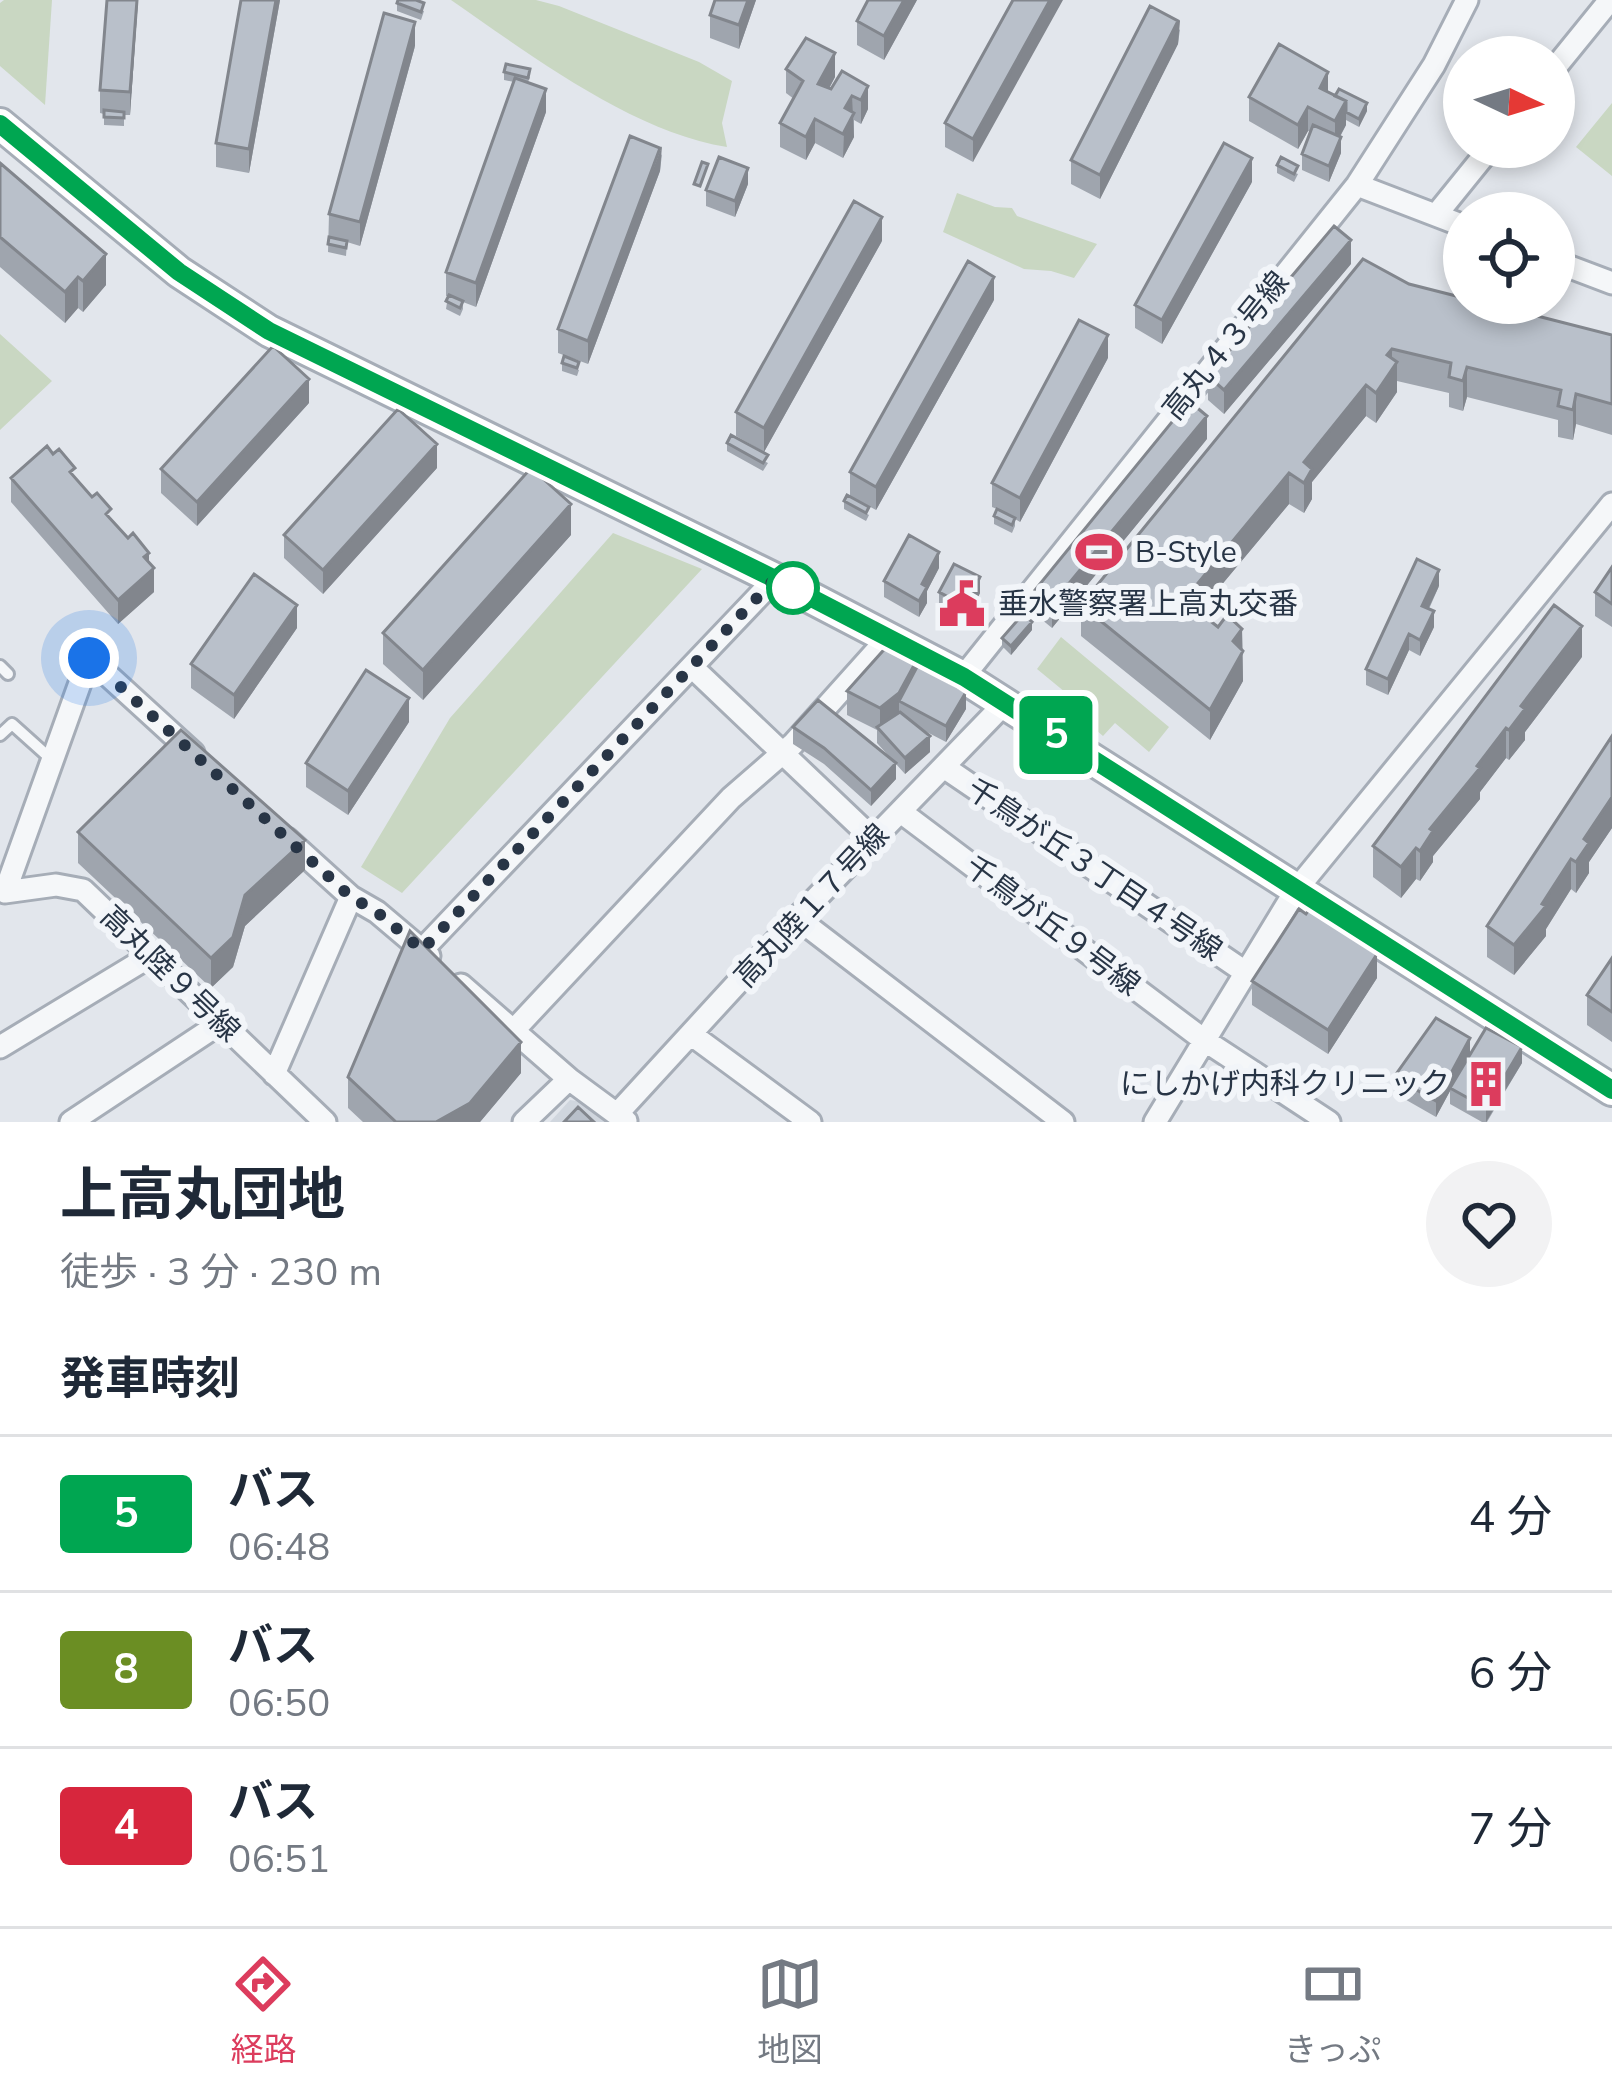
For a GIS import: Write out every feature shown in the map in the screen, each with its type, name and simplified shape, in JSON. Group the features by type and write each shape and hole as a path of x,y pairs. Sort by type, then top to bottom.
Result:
{"street":[{"name":"高丸４３号線","path":"964,677 1357,185 1434,65 1467,0"},
{"path":"1575,43 1610,0"},
{"path":"0,124 179,272 269,331 775,579 1007,701 1612,1090"},
{"path":"1436,215 1474,168"},
{"path":"1357,185 1443,218"},
{"path":"1575,269 1612,283"},
{"path":"1155,1122 1296,890 1612,504"},
{"path":"422,950 775,579"},
{"path":"513,1031 888,638"},
{"name":"高丸陸９号線","path":"212,770 89,658 3,891 56,885 83,890 274,1074 312,1118"},
{"path":"692,667 874,840"},
{"name":"高丸陸１７号線","path":"623,1117 797,918 1007,701"},
{"name":"千鳥が丘３丁目４号線","path":"944,767 1245,972"},
{"name":"千鳥が丘９号線","path":"901,812 1204,1040 1329,1122"},
{"path":"264,817 351,897 377,912 569,1079 623,1117"},
{"path":"274,1074 351,897"},
{"path":"797,918 1063,1122"},
{"path":"0,1047 152,955"},
{"path":"71,1122 219,1024"},
{"path":"692,1035 810,1122"},
{"path":"524,1122 569,1079"}],"lane":[{"path":"0,735 12,724 52,760"}],"shaded area":[{"path":"570,1100 583,1102 610,1122 550,1122"}],"green space":[{"path":"52,0 45,105 0,66 0,3"},
{"path":"451,0 536,0 699,62 732,81 722,123 727,147 691,139 618,108"},
{"path":"1612,103 1612,176 1576,147"},
{"path":"957,193 1012,208 1017,216 1097,244 1074,278 1024,269 943,232"},
{"path":"0,334 52,381 0,430"},
{"path":"613,533 702,569 402,893 361,867 450,718"},
{"path":"1061,637 1169,727 1149,752 1115,723 1103,736 1082,718 1088,711 1037,669"}],"building":[{"path":"107,0 137,0 130,92 100,90"},
{"path":"241,0 276,0 249,149 216,143"},
{"path":"398,0 416,0 424,3 421,12"},
{"path":"715,0 748,0 739,25 710,15"},
{"path":"868,0 904,0 884,36 857,21"},
{"path":"1013,0 1050,0 973,139 945,123"},
{"path":"1150,6 1178,21 1100,175 1071,160"},
{"path":"384,13 415,22 360,222 329,214"},
{"path":"806,38 835,53 818,84 831,89 842,71 868,86 861,100 852,96 845,108 854,113 843,134 815,119 806,137 780,123 803,81 786,69"},
{"path":"1279,44 1328,72 1320,88 1346,101 1335,121 1308,107 1298,125 1249,97"},
{"path":"506,64 530,69 528,78 504,72"},
{"path":"515,78 546,89 476,283 446,272"},
{"path":"1339,89 1367,103 1359,119 1346,112 1346,101 1335,96"},
{"path":"104,110 124,112 124,118 104,117"},
{"path":"1313,125 1341,137 1329,166 1302,154"},
{"path":"630,136 660,148 588,341 558,329"},
{"path":"1224,143 1252,158 1162,320 1135,305"},
{"path":"719,157 748,168 735,201 706,190"},
{"path":"1281,157 1298,166 1294,174 1277,165"},
{"path":"702,162 708,164 700,186 694,184"},
{"path":"0,163 106,254 83,281 78,277 65,292 0,237"},
{"path":"854,201 882,217 764,428 736,412"},
{"path":"1334,226 1351,240 1224,390 1208,376"},
{"path":"329,237 347,241 346,248 328,244"},
{"path":"1363,259 1409,284 1443,293 1443,324 1569,324 1612,335 1612,404 1576,394 1573,410 1558,406 1561,390 1467,367 1463,381 1449,377 1451,363 1392,349 1387,355 1397,362 1376,393 1366,385 1304,462 1312,469 1304,483 1289,473 1184,600 1218,627 1227,615 1242,629 1233,641 1243,651 1210,710 1081,605"},
{"path":"968,261 994,277 876,487 850,472"},
{"path":"449,295 463,301 460,308 446,301"},
{"path":"1079,320 1108,335 1020,498 992,483"},
{"path":"273,346 309,379 197,502 161,469"},
{"path":"564,356 579,362 577,368 562,363"},
{"path":"1189,401 1207,416 1052,604 1035,590"},
{"path":"398,409 437,444 323,570 284,535"},
{"path":"731,435 768,455 763,463 727,443"},
{"path":"47,446 53,454 59,449 75,468 70,472 92,497 97,493 111,509 106,514 128,538 133,533 149,553 144,557 154,568 118,600 11,478"},
{"path":"531,468 571,504 423,670 383,633"},
{"path":"847,495 869,507 866,513 844,501"},
{"path":"997,509 1015,518 1012,525 994,516"},
{"path":"909,535 939,552 922,584 927,587 919,601 884,581"},
{"path":"1417,559 1439,570 1422,606 1434,611 1420,640 1409,634 1388,679 1366,669"},
{"path":"954,564 980,577 966,606 939,592"},
{"path":"1612,567 1612,604 1595,592"},
{"path":"254,574 297,605 234,695 191,664"},
{"path":"1554,605 1582,626 1521,706 1525,709 1430,829 1420,851 1416,848 1401,867 1373,846"},
{"path":"1023,614 1032,622 1011,646 1002,638"},
{"path":"890,643 918,658 899,693 880,708 847,691"},
{"path":"918,665 966,692 946,726 899,701"},
{"path":"366,670 409,698 348,791 306,763"},
{"path":"818,700 896,763 871,790 793,727"},
{"path":"900,712 930,736 905,758 877,727"},
{"path":"181,730 305,840 245,895 233,937 211,958 78,832"},
{"path":"1612,736 1612,797 1584,839 1589,843 1576,862 1571,859 1542,904 1546,906 1514,945 1487,926"},
{"path":"1313,904 1337,920 1334,926 1377,954 1328,1030 1252,981 1299,909 1306,914"},
{"path":"410,931 521,1042 470,1103 436,1122 396,1122 348,1077"},
{"path":"1612,958 1612,1012 1587,995"},
{"path":"1436,1018 1470,1038 1436,1101 1394,1077"},
{"name":"にしかげ内科クリニック","path":"1486,1028 1522,1047 1486,1108 1450,1088"},
{"path":"578,1107 594,1122 564,1122"}],"bus line":[{"name":"5","path":"0,124 179,272 269,331 775,579 1007,701 1612,1090"}],"place":[{"name":"B-Style","path":"1099,552"},
{"name":"垂水警察署上高丸交番","path":"962,604"},
{"name":"にしかげ内科クリニック","path":"1486,1084"}],"route":[{"path":"89,658 351,897 422,950 775,579 793,588"}]}
